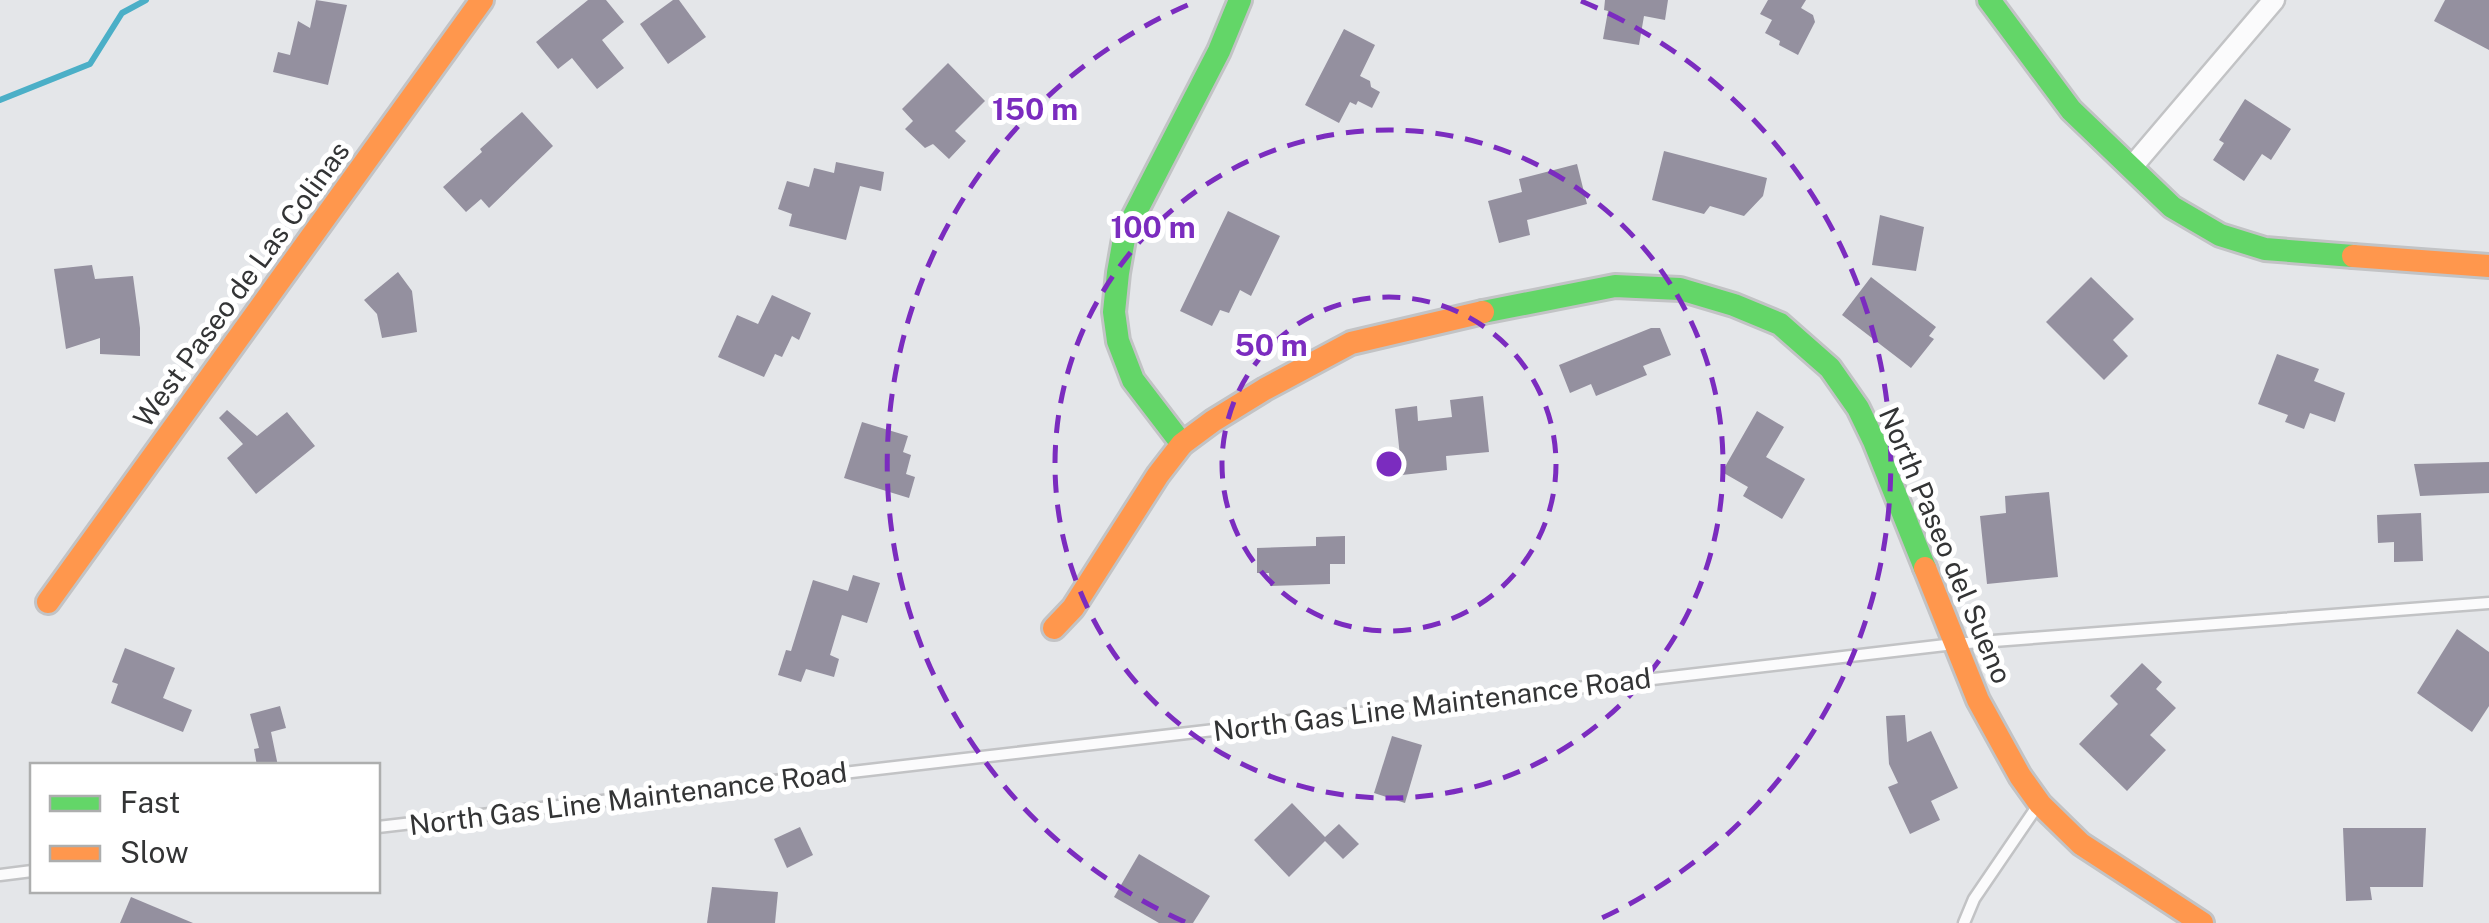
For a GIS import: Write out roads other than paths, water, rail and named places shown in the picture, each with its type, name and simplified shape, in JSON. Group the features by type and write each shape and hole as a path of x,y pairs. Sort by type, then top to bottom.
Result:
{"street":[{"name":"West Paseo de Las Colinas","path":"48,602 482,0"},
{"path":"1182,444 1133,380 1118,341 1114,312 1118,273 1126,233 1219,51 1240,0"},
{"path":"1990,0 2071,110 2172,207 2220,235 2265,250 2489,266"},
{"path":"2131,168 2274,0"},
{"name":"North Paseo del Sueno","path":"1054,628 1073,608 1158,474 1182,444 1265,389 1351,343 1430,323 1615,286 1680,289 1780,324 1830,368 1858,408 1874,441 1978,700 2020,776 2040,804 2081,844 2202,923"}],"lane":[{"name":"North Gas Line Maintenance Road","path":"380,827 1954,644 2489,603"},
{"path":"1962,923 1974,899 2040,804"},
{"path":"0,875 30,871"}],"waterway":[{"path":"0,100 90,64 122,13 146,0"}]}
